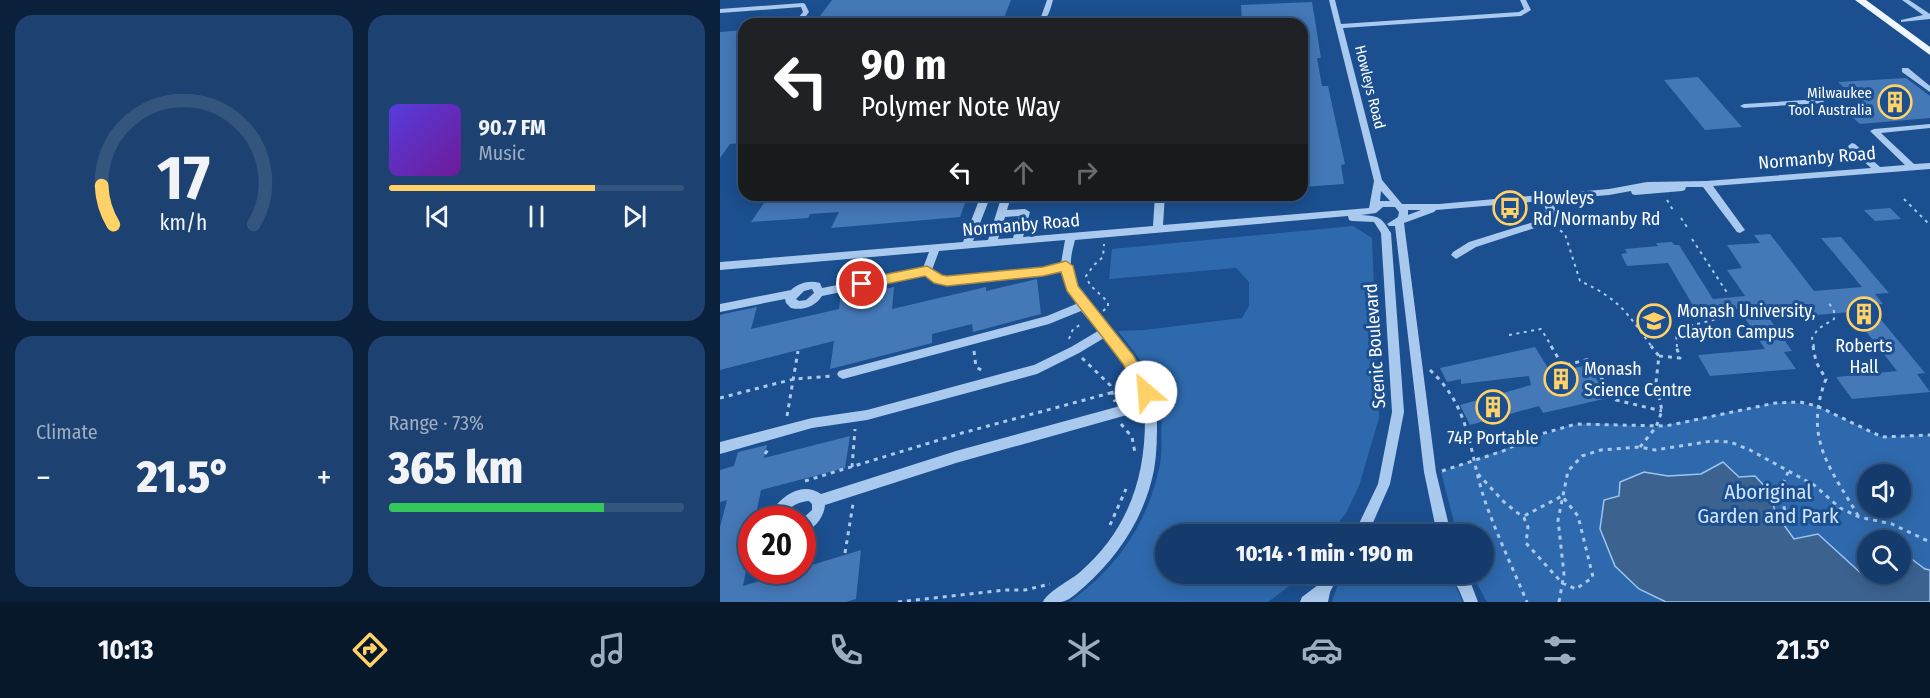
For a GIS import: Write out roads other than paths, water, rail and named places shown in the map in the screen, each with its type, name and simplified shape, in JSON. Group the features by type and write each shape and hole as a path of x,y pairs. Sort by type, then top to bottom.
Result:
{"main road":[{"path":"1860,0 1930,52"},
{"path":"1875,0 1930,40"}],"street":[{"path":"1044,18 1050,0"},
{"name":"Howleys Road","path":"1332,0 1378,181 1375,215"},
{"path":"1339,26 1521,14 1528,10 1523,0"},
{"path":"1905,0 1929,17"},
{"path":"720,11 803,5 806,12 801,18"},
{"path":"1903,21 1929,17"},
{"path":"1905,70 1930,90"},
{"path":"1921,83 1930,85"},
{"path":"1744,106 1820,101"},
{"path":"1912,167 1874,131 1930,126"},
{"path":"1880,137 1930,132"},
{"path":"1852,146 1877,169"},
{"name":"Normanby Road","path":"1375,215 1381,204 1440,207 1609,192 1661,192 1706,184 1930,166"},
{"name":"Howleys Road","path":"1378,181 1398,206"},
{"path":"1706,184 1740,230"},
{"path":"1455,255 1467,245 1535,227 1547,221 1551,210 1546,198"},
{"path":"966,246 984,201"},
{"path":"992,244 1005,201"},
{"path":"1158,230 1160,201"},
{"name":"Scenic Boulevard","path":"1398,206 1404,216 1399,222 1410,319 1430,472 1442,524"},
{"name":"Normanby Road","path":"720,266 1324,216 1375,215 1390,224 1440,207"},
{"path":"1001,214 1025,212 1017,242"},
{"name":"Scenic Boulevard","path":"1366,524 1384,484 1398,412 1386,233 1375,215"},
{"path":"1070,237 1066,266 1071,287 1138,374 1146,392"},
{"path":"927,271 935,249"},
{"path":"927,271 938,280 947,281 1043,271 1066,266"},
{"path":"794,293 790,300 792,304 800,305 814,300 819,293 927,271"},
{"path":"720,308 794,293 812,285 819,288 819,293"},
{"path":"843,374 1049,320 1084,305"},
{"path":"1391,319 1410,319"},
{"path":"720,448 812,423 856,417 1037,369 1106,331"},
{"path":"1146,392 1159,392 1164,398 1159,410 1151,414 1140,412 1136,407 1137,400 1146,392"},
{"path":"819,501 956,457 1136,407"},
{"path":"1050,602 1070,591 1105,558 1123,534 1141,496 1149,465 1152,450 1151,414"},
{"path":"783,506 796,496 811,495 819,501"},
{"path":"816,515 819,501"},
{"path":"1464,584 1471,602"},
{"path":"1307,602 1322,596"}],"place":[{"name":"Milwaukee Tool Australia","path":"1895,102"},
{"name":"Howleys Rd/Normanby Rd","path":"1510,208"},
{"name":"Roberts Hall","path":"1864,314"},
{"name":"Monash University, Clayton Campus","path":"1654,321"},
{"name":"Monash Science Centre","path":"1561,379"},
{"name":"74P Portable","path":"1493,407"}],"park label":[{"name":"Aboriginal Garden and Park","path":"1768,504"}]}
